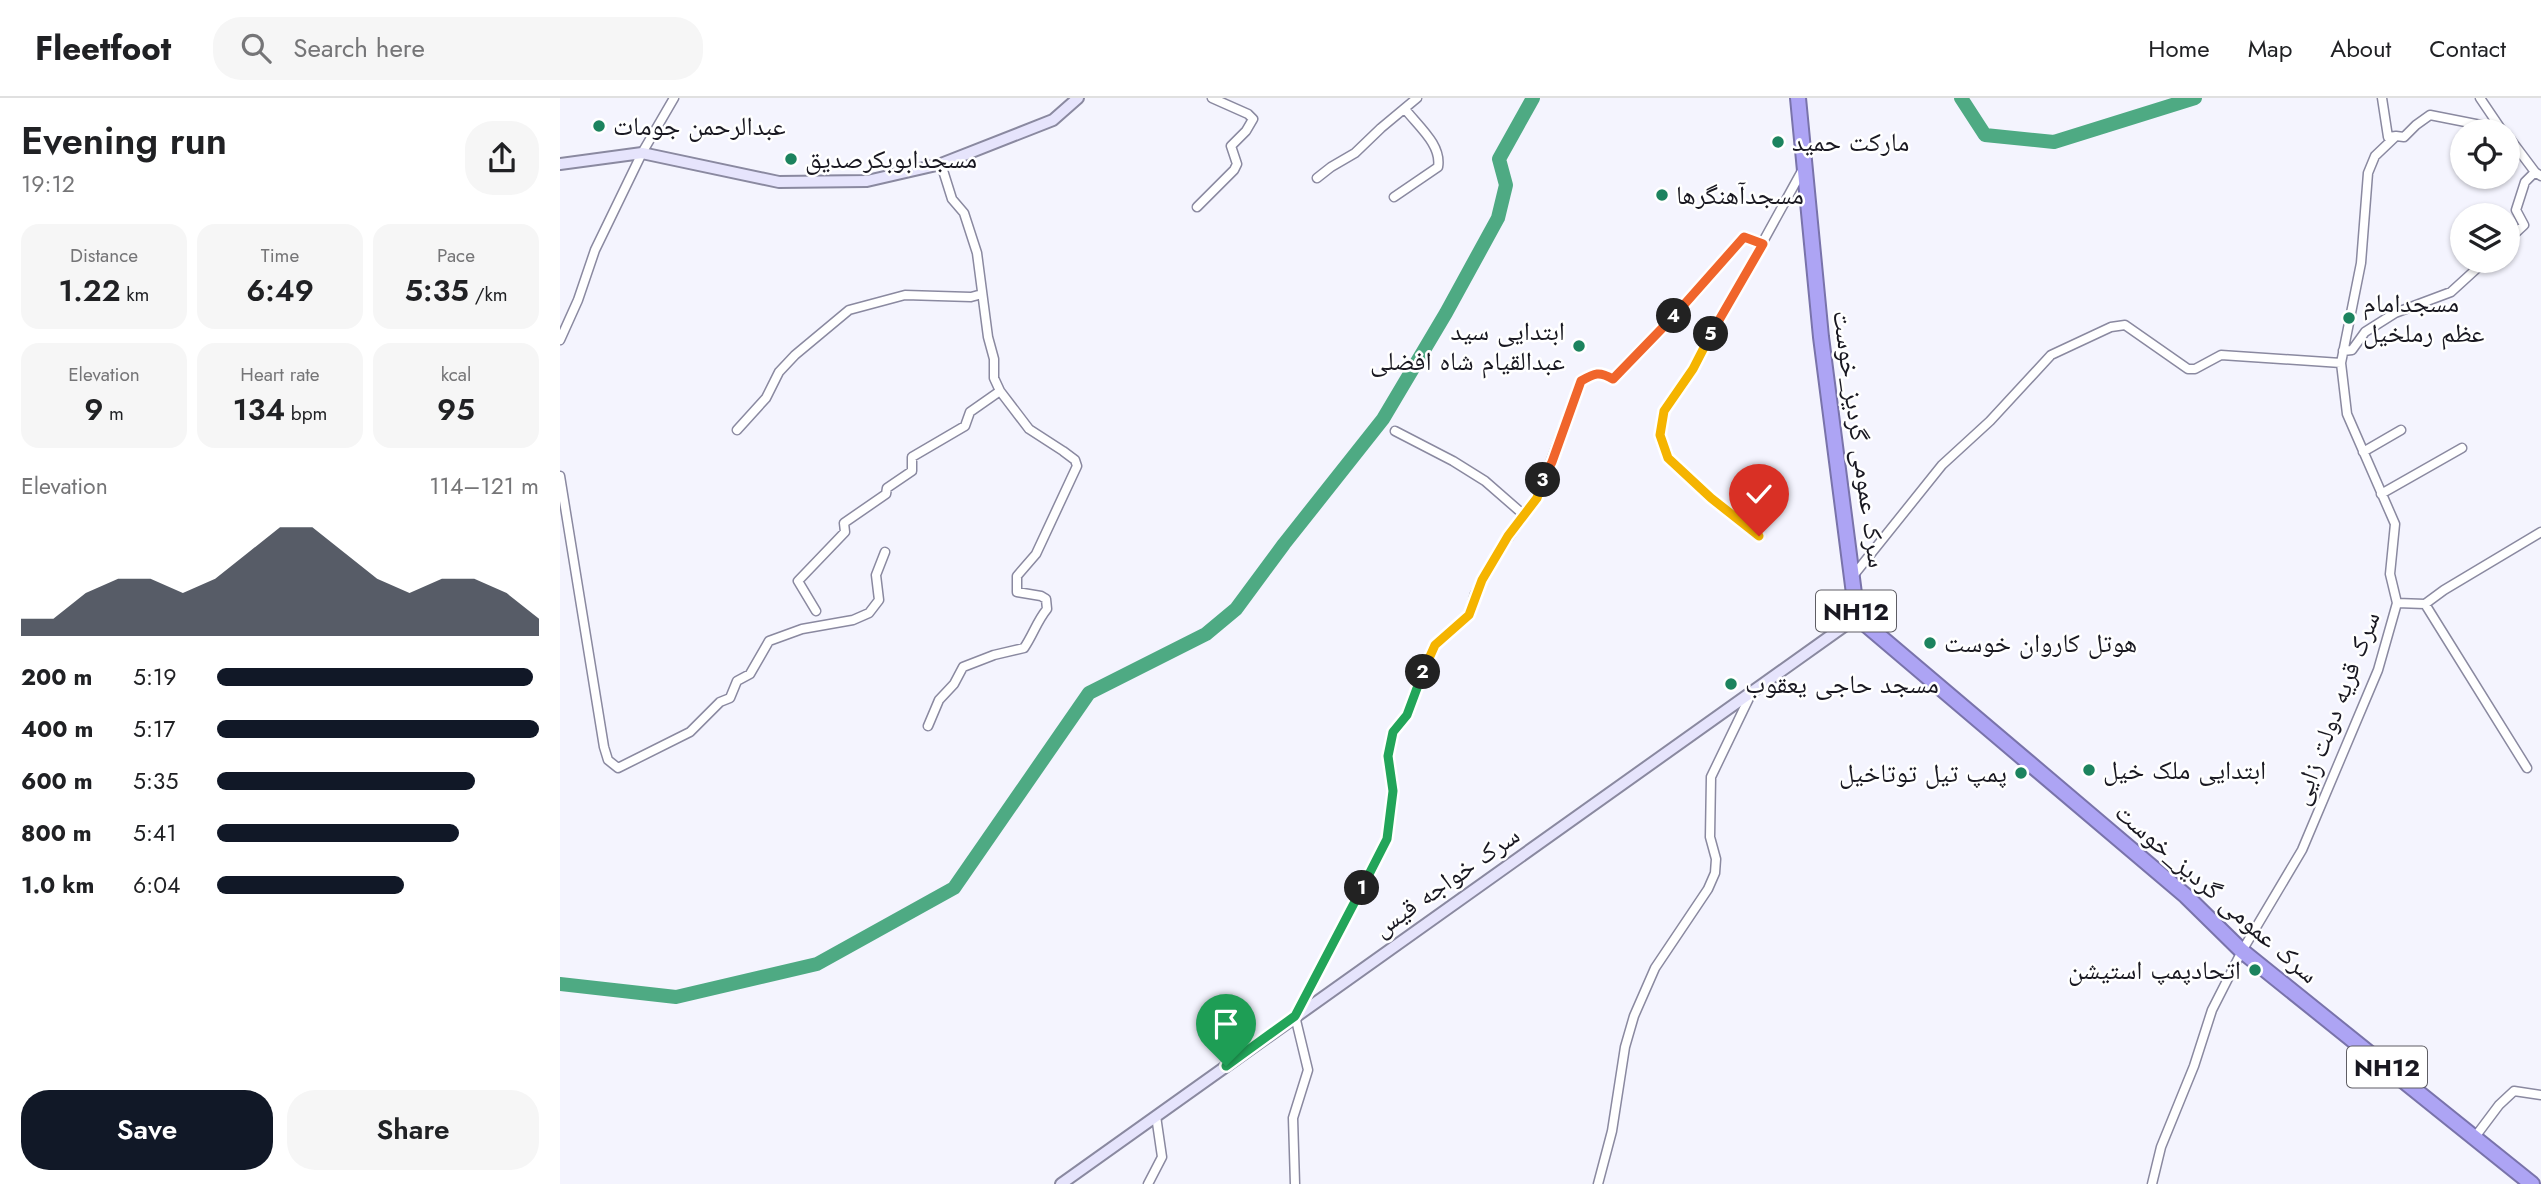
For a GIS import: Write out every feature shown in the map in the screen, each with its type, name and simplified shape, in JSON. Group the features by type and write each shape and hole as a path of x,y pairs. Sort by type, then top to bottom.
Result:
{"highway":[{"name":"سرک عمومی گردیز_خوست","path":"1799,98 1819,324 1857,617 2186,896 2242,951 2532,1184"}],"street":[{"path":"560,340 578,300 595,250 642,153 674,98"},
{"path":"560,164 642,153 779,182 867,181 941,164 1053,120 1078,98"},
{"path":"1198,208 1234,170 1237,164 1231,146 1246,131 1253,119 1248,114 1212,98"},
{"path":"1317,178 1355,153 1417,98"},
{"path":"2382,98 2388,137 2396,136"},
{"name":"سرک قریه دولت زایی","path":"2480,98 2494,119"},
{"path":"1394,197 1438,167 1439,163 1437,148 1405,110"},
{"name":"سرک قریه دولت زایی","path":"2152,1184 2161,1147 2194,1066 2212,1010 2242,951 2302,850 2378,670 2397,603 2390,573 2395,524 2347,414 2341,363 2361,263 2368,173 2375,156 2396,136 2404,137 2430,115 2450,119"},
{"path":"2517,203 2525,182 2538,174 2520,151"},
{"path":"928,726 939,700 954,684 963,667 994,655 1024,648 1047,608 1045,599 1041,596 1017,592 1017,576 1036,554 1077,466 1075,460 1030,429 1000,391 988,337 977,253 964,213 952,199 941,164"},
{"path":"1759,536 1711,498 1668,458 1660,435 1664,411 1693,369 1805,167"},
{"path":"1295,1184 1293,1118 1308,1070 1295,1016 1387,839 1393,791 1388,756 1393,732 1407,715 1435,645 1469,615 1475,594 1491,563 1537,498 1581,381 1596,372 1613,379 1695,294 1744,237 1763,244"},
{"path":"2343,351 2352,350 2365,332 2395,313 2451,292 2472,273"},
{"path":"737,430 766,398 779,372 849,310 905,295 982,294"},
{"path":"1853,576 1942,465 1990,421 2051,355 2111,327 2125,325 2188,369 2195,369 2221,355 2341,363"},
{"path":"816,611 798,581 845,532 844,523 886,494 887,488 912,471 912,457 965,426 970,412 1000,391"},
{"path":"2363,452 2401,430"},
{"path":"1395,431 1485,481 1524,515"},
{"path":"2381,494 2462,448"},
{"path":"560,476 604,747 608,760 618,768 690,732 720,702 730,698 737,681 750,674 769,641 802,629 842,623 869,613 879,600 876,575 885,552"},
{"path":"2397,603 2425,604 2541,532"},
{"path":"2425,604 2527,768"},
{"name":"سرک خواجه قیس","path":"1061,1184 1857,617"},
{"path":"1598,1184 1612,1131 1625,1047 1634,1016 1655,968 1708,889 1715,873 1716,859 1710,837 1711,777 1752,692"},
{"path":"2474,1137 2499,1105 2514,1091 2541,1095"},
{"path":"1148,1184 1162,1157 1156,1116"}],"waterway":[{"path":"560,984 676,997 817,964 954,888 1089,693 1206,634 1236,609 1383,419 1498,218 1506,185 1499,159 1533,98"},
{"path":"1961,98 1985,135 2054,142 2195,98"}],"place":[{"name":"عبدالرحمن جومات","path":"599,126"},
{"name":"مارکت حمید","path":"1778,142"},
{"name":"مسجدابوبکرصدیق","path":"791,159"},
{"name":"مسجدآهنگرها","path":"1662,195"},
{"name":"مسجدامام عظم رملخیل","path":"2349,318"},
{"name":"ابتدایی سید عبدالقیام شاه افضلی","path":"1579,346"},
{"name":"هوتل کاروان خوست","path":"1930,643"},
{"name":"مسجد حاجی یعقوب","path":"1731,684"},
{"name":"ابتدایی ملک خیل","path":"2089,770"},
{"name":"پمپ تیل توتاخیل","path":"2021,773"},
{"name":"اتحادپمپ استیشن","path":"2255,970"}],"route":[{"path":"1226,1066 1295,1016 1327,957 1387,839 1393,791 1388,756 1393,732 1407,715 1435,645 1469,615 1475,594 1496,555 1537,498 1581,381 1596,372 1613,379 1695,294 1744,237 1763,244 1693,369 1664,411 1660,435 1668,458 1711,498 1759,536"}]}
